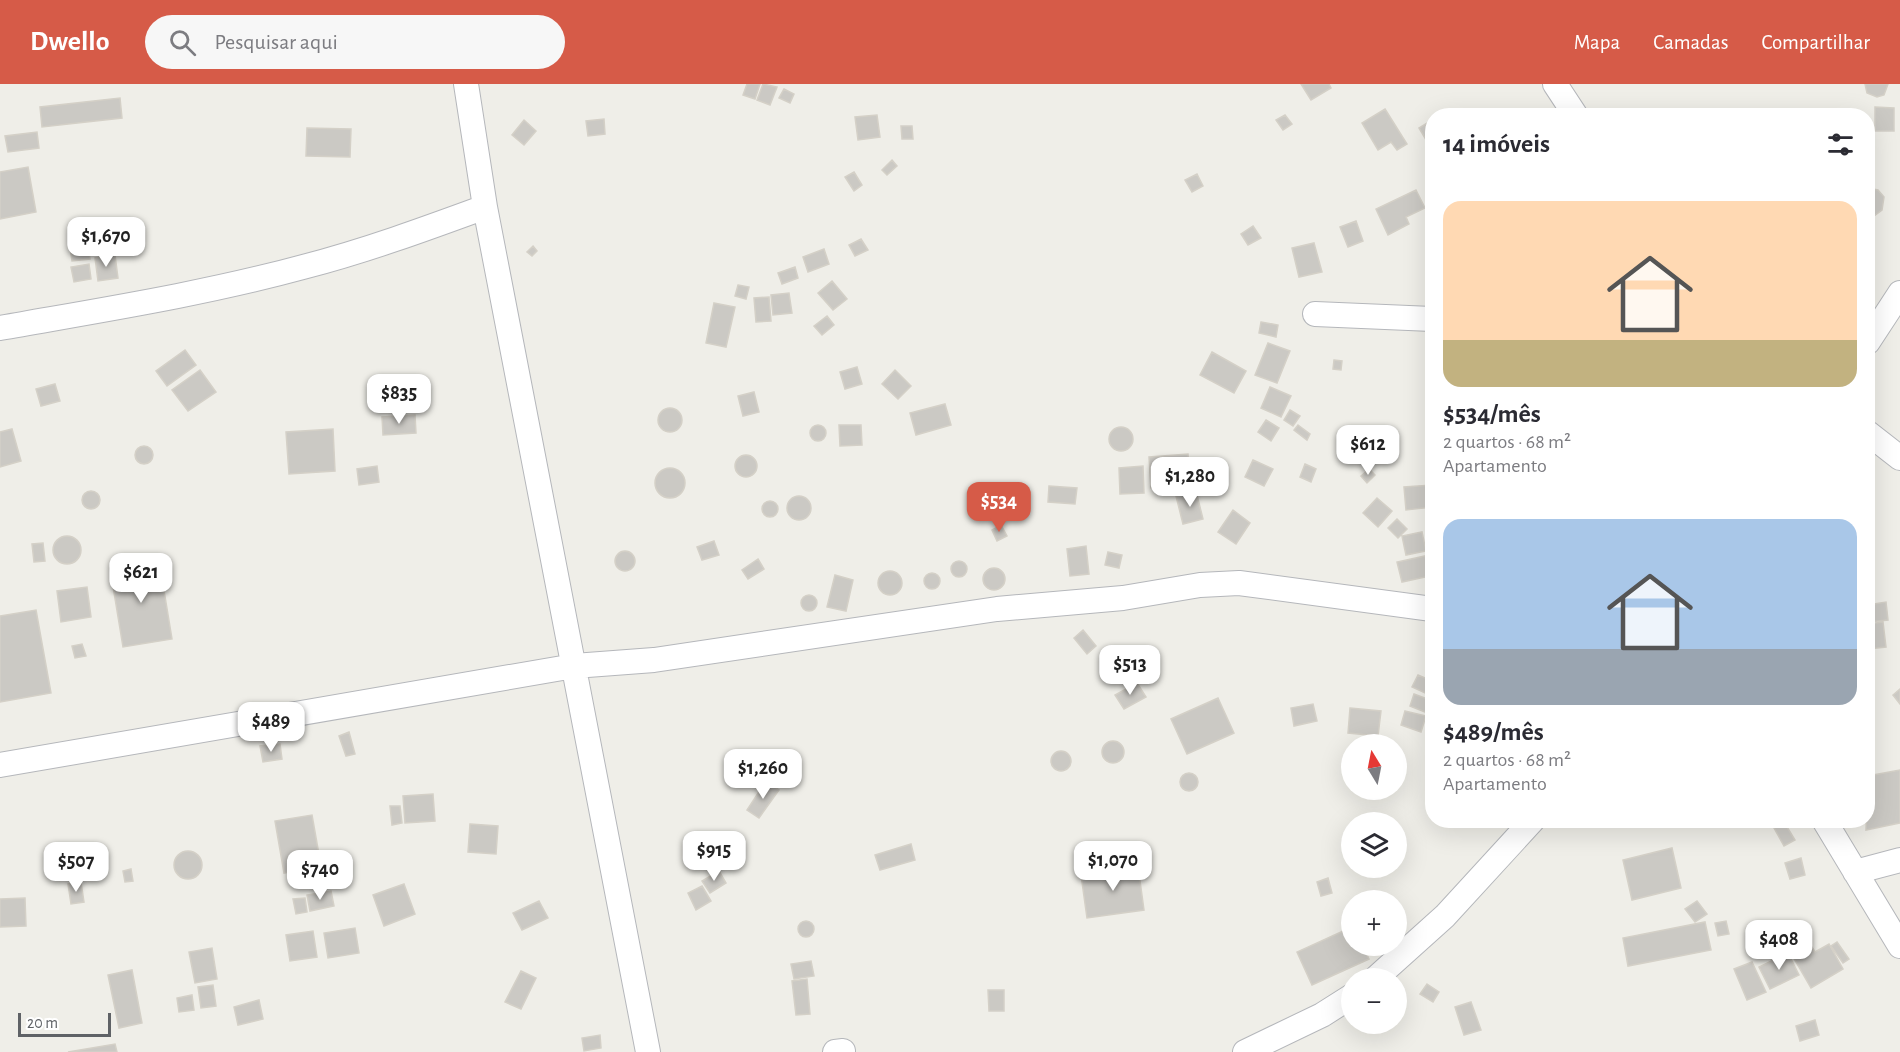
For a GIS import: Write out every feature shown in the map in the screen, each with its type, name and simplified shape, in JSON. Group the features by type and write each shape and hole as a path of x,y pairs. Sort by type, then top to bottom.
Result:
{"street":[{"path":"466,84 484,207 648,1052"},
{"path":"1555,84 1571,108"},
{"path":"0,328 151,302 303,267 418,232 484,207"},
{"path":"1875,331 1900,293"},
{"path":"1316,314 1425,319"},
{"path":"1875,438 1900,458"},
{"path":"0,765 574,666 654,660 997,609 1123,598 1200,585 1239,583 1425,608"},
{"path":"1387,968 1445,916 1526,828"},
{"path":"1829,828 1900,946"},
{"path":"1855,872 1900,860"},
{"path":"1245,1052 1322,1015 1341,1003"}],"building":[{"path":"747,84 760,84 755,99 743,95"},
{"path":"763,84 777,87 770,105 757,100"},
{"path":"1301,84 1329,84 1331,88 1311,100"},
{"path":"1865,84 1888,84 1884,95 1877,97 1867,93"},
{"path":"784,89 794,94 790,103 779,98"},
{"path":"120,98 122,118 42,127 40,107"},
{"path":"1875,107 1894,108 1894,131 1875,131"},
{"path":"1385,109 1407,144 1397,150 1391,142 1378,150 1362,123"},
{"path":"877,115 880,137 858,140 855,117"},
{"path":"1285,115 1292,124 1283,130 1276,120"},
{"path":"604,119 605,134 588,136 586,121"},
{"path":"524,120 536,131 524,145 512,135"},
{"path":"1425,124 1425,138 1419,128"},
{"path":"901,126 912,126 913,139 902,139"},
{"path":"307,128 351,129 350,157 306,156"},
{"path":"37,132 39,148 8,152 5,136"},
{"path":"892,160 897,166 887,175 882,170"},
{"path":"28,167 36,212 0,219 0,172"},
{"path":"854,172 862,185 854,191 845,177"},
{"path":"1197,174 1203,186 1192,192 1185,180"},
{"path":"1875,189 1884,197 1882,210 1875,215"},
{"path":"1416,190 1425,208 1406,217 1409,224 1388,235 1376,209"},
{"path":"1356,221 1363,241 1348,247 1340,227"},
{"path":"1253,226 1261,238 1248,245 1241,234"},
{"path":"87,239 90,259 72,261 69,241"},
{"path":"861,239 868,250 855,256 849,245"},
{"path":"1314,243 1322,272 1299,277 1292,248"},
{"path":"533,246 537,251 532,256 527,252"},
{"path":"824,249 829,264 808,272 803,257"},
{"path":"115,255 118,278 98,281 95,258"},
{"path":"89,264 91,279 74,282 71,267"},
{"path":"795,267 798,278 782,284 778,273"},
{"path":"832,281 847,299 833,310 818,293"},
{"path":"738,285 749,287 746,299 735,296"},
{"path":"789,293 792,313 773,315 771,295"},
{"path":"769,297 771,321 756,322 754,298"},
{"path":"714,303 735,307 726,347 706,343"},
{"path":"827,316 834,325 822,335 814,326"},
{"path":"1261,322 1278,325 1276,337 1259,333"},
{"path":"1268,343 1290,351 1277,383 1255,375"},
{"path":"185,350 196,365 167,386 156,371"},
{"path":"1212,352 1246,371 1234,393 1200,375"},
{"path":"1334,360 1342,361 1341,370 1333,369"},
{"path":"857,367 862,384 845,389 840,372"},
{"path":"200,370 216,392 188,411 172,390"},
{"path":"895,370 911,386 898,399 882,384"},
{"path":"55,384 60,401 41,406 36,389"},
{"path":"1270,387 1291,396 1281,417 1261,408"},
{"path":"754,392 759,412 743,416 738,396"},
{"path":"945,404 951,425 916,435 910,413"},
{"path":"670,408 679,411 682,420 679,429 670,432 661,429 658,420 661,411"},
{"path":"1290,410 1300,416 1293,426 1284,420"},
{"path":"415,415 416,433 383,435 382,417"},
{"path":"1266,420 1279,428 1271,441 1258,432"},
{"path":"818,425 824,427 826,433 824,439 818,441 812,439 810,433 812,427"},
{"path":"839,425 861,425 862,445 840,446"},
{"path":"1298,425 1310,434 1307,440 1294,430"},
{"path":"1121,427 1130,430 1133,439 1130,448 1121,451 1112,448 1109,439 1112,430"},
{"path":"12,429 21,461 0,467 0,432"},
{"path":"333,429 335,471 289,474 286,432"},
{"path":"144,446 150,449 153,455 150,461 144,464 138,461 135,455 138,449"},
{"path":"1188,454 1190,485 1151,488 1149,457"},
{"path":"746,455 754,458 757,466 754,474 746,477 738,474 735,466 738,458"},
{"path":"1253,460 1273,469 1264,486 1245,477"},
{"path":"1305,464 1316,469 1311,482 1300,477"},
{"path":"377,466 379,482 359,485 357,469"},
{"path":"1143,466 1144,493 1120,494 1119,468"},
{"path":"670,468 680,473 685,483 680,493 670,498 660,493 655,483 660,473"},
{"path":"1369,469 1375,475 1367,483 1361,476"},
{"path":"1049,486 1077,488 1075,504 1048,502"},
{"path":"1425,486 1425,508 1406,510 1404,487"},
{"path":"91,491 97,494 100,500 97,506 91,509 85,506 82,500 85,494"},
{"path":"1196,491 1203,519 1183,524 1176,496"},
{"path":"799,496 808,499 811,508 808,517 799,520 790,517 787,508 790,499"},
{"path":"1377,498 1392,511 1378,527 1363,513"},
{"path":"770,501 776,503 778,509 776,515 770,517 764,515 762,509 764,503"},
{"path":"1233,510 1250,523 1236,544 1218,532"},
{"path":"1397,519 1407,529 1398,538 1388,528"},
{"path":"1001,525 1007,536 997,541 992,530"},
{"path":"1422,532 1425,551 1406,555 1402,536"},
{"path":"67,536 77,540 81,550 77,560 67,564 57,560 53,550 57,540"},
{"path":"714,541 719,555 702,560 697,547"},
{"path":"43,543 45,561 34,562 32,544"},
{"path":"1086,546 1089,574 1070,576 1067,549"},
{"path":"621,551 629,551 635,557 635,565 629,571 621,571 615,565 615,557"},
{"path":"1108,552 1122,555 1119,568 1105,565"},
{"path":"1425,556 1425,577 1402,582 1397,562"},
{"path":"758,559 764,569 748,579 742,570"},
{"path":"159,560 172,639 123,647 110,568"},
{"path":"959,561 965,563 967,569 965,575 959,577 953,575 951,569 953,563"},
{"path":"990,568 998,568 1005,575 1005,583 998,590 990,590 983,583 983,575"},
{"path":"890,571 899,574 902,583 899,592 890,595 881,592 878,583 881,574"},
{"path":"932,573 938,575 940,581 938,587 932,589 926,587 924,581 926,575"},
{"path":"835,575 853,580 846,611 827,607"},
{"path":"87,587 91,617 61,622 57,591"},
{"path":"809,595 815,597 817,603 815,609 809,611 803,609 801,603 803,597"},
{"path":"1886,602 1888,620 1875,621 1875,604"},
{"path":"36,610 51,693 0,702 0,616"},
{"path":"1883,622 1886,647 1875,648 1875,623"},
{"path":"1083,630 1096,646 1087,654 1074,638"},
{"path":"82,644 86,656 75,658 72,646"},
{"path":"1418,675 1425,678 1425,693 1412,687"},
{"path":"1137,683 1146,697 1124,709 1115,695"},
{"path":"1900,689 1900,704 1893,695"},
{"path":"1414,694 1425,698 1425,712 1410,706"},
{"path":"1218,698 1234,733 1187,754 1171,719"},
{"path":"1313,704 1317,721 1294,726 1291,708"},
{"path":"1350,708 1381,711 1378,734 1348,733"},
{"path":"1405,711 1425,716 1421,732 1401,725"},
{"path":"349,732 355,754 346,756 339,736"},
{"path":"1113,741 1123,748 1124,752 1117,762 1113,763 1103,756 1102,752 1109,742"},
{"path":"280,744 282,759 263,762 260,746"},
{"path":"1061,751 1068,754 1071,761 1068,768 1061,771 1054,768 1051,761 1054,754"},
{"path":"1900,770 1900,823 1866,830 1866,828 1875,828 1875,775"},
{"path":"1185,773 1193,773 1198,778 1196,789 1185,791 1180,786 1180,778"},
{"path":"766,781 779,790 759,818 747,810"},
{"path":"433,794 435,821 405,823 403,796"},
{"path":"390,806 400,806 402,823 392,825"},
{"path":"312,815 321,866 284,873 275,821"},
{"path":"470,824 498,826 496,854 468,852"},
{"path":"1774,828 1788,828 1795,840 1784,846"},
{"path":"911,844 915,860 880,870 875,855"},
{"path":"1672,848 1681,888 1632,900 1623,860"},
{"path":"188,851 198,855 202,865 198,875 188,879 178,875 174,865 178,855"},
{"path":"1801,858 1805,875 1790,879 1785,863"},
{"path":"1138,866 1144,910 1087,918 1081,875"},
{"path":"131,869 133,881 125,882 123,871"},
{"path":"719,871 726,883 710,893 702,881"},
{"path":"1328,878 1332,893 1321,896 1317,882"},
{"path":"81,882 84,902 71,904 68,884"},
{"path":"404,884 415,914 384,926 373,895"},
{"path":"702,886 711,901 696,910 688,893"},
{"path":"331,891 334,906 310,911 307,895"},
{"path":"25,898 26,926 0,927 0,899"},
{"path":"305,898 307,912 296,914 293,899"},
{"path":"539,901 548,918 522,930 513,913"},
{"path":"1697,901 1707,914 1695,922 1685,909"},
{"path":"806,921 812,923 814,929 812,935 806,937 800,935 798,929 800,923"},
{"path":"1726,921 1729,934 1718,936 1715,923"},
{"path":"1705,922 1711,950 1628,966 1623,938"},
{"path":"355,928 359,953 328,958 324,933"},
{"path":"313,931 317,957 290,961 286,935"},
{"path":"1341,932 1341,956 1368,956 1369,959 1349,968 1341,968 1341,972 1312,985 1297,952"},
{"path":"1837,942 1849,959 1843,963 1831,946"},
{"path":"1810,944 1815,952 1829,944 1843,969 1811,988 1792,955"},
{"path":"212,948 217,979 195,983 189,952"},
{"path":"1788,953 1799,975 1770,989 1759,967"},
{"path":"811,961 814,976 794,979 791,964"},
{"path":"1752,962 1766,992 1747,1000 1734,969"},
{"path":"132,970 142,1023 119,1028 108,975"},
{"path":"521,971 536,978 521,1009 505,1002"},
{"path":"807,979 810,1014 796,1015 792,981"},
{"path":"1427,984 1439,992 1433,1002 1420,994"},
{"path":"213,985 216,1006 201,1008 198,987"},
{"path":"988,990 1004,990 1004,1011 989,1011"},
{"path":"192,995 194,1010 179,1012 177,998"},
{"path":"259,1000 263,1019 238,1025 234,1007"},
{"path":"1471,1002 1481,1030 1464,1035 1455,1007"},
{"path":"1815,1020 1819,1035 1800,1041 1796,1026"},
{"path":"600,1035 601,1048 584,1051 582,1038"},
{"path":"115,1044 117,1052 68,1052"}]}
